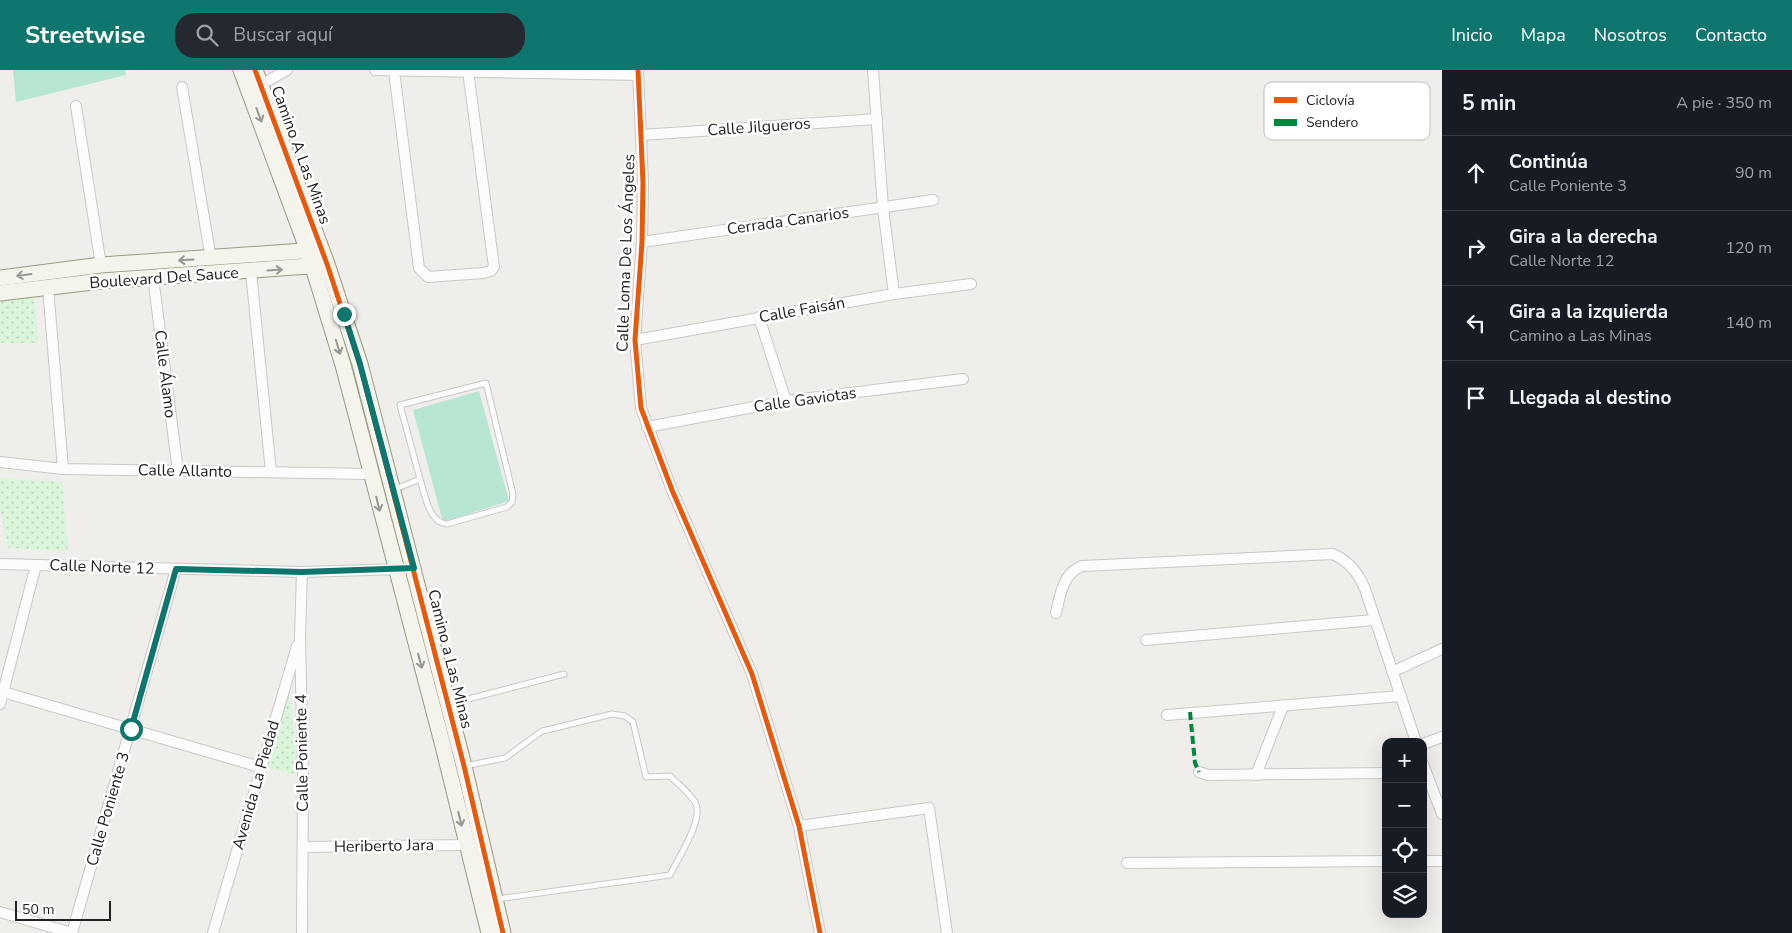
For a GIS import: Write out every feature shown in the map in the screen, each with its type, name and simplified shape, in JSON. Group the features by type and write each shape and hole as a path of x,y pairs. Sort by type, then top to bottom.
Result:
{"street":[{"name":"Camino A Las Minas","path":"241,70 256,87"},
{"name":"Camino A Las Minas","path":"255,70 256,87 315,250"},
{"path":"256,87 287,70"},
{"path":"375,70 638,72"},
{"path":"873,70 878,119 882,208 894,294"},
{"path":"394,71 418,268 428,277 483,273 490,271 494,267 468,71"},
{"name":"Calle Loma De Los Ángeles","path":"638,72 642,242 635,340 638,388 647,427 672,490 752,674 799,826 820,933"},
{"path":"182,87 211,258"},
{"path":"76,106 100,265"},
{"name":"Calle Jilgueros","path":"641,136 878,119"},
{"name":"Cerrada Canarios","path":"642,242 933,200"},
{"name":"Boulevard Del Sauce","path":"0,278 100,265 315,250"},
{"name":"Camino a Las Minas","path":"315,250 395,570 442,742 489,933"},
{"name":"Boulevard Del Sauce","path":"0,293 153,277 320,266"},
{"name":"Camino a Las Minas","path":"320,266 360,364 449,704 503,933"},
{"path":"251,272 271,472"},
{"name":"Calle Álamo","path":"153,277 178,470"},
{"name":"Calle Faisán","path":"635,340 894,294 971,284"},
{"path":"48,287 63,469"},
{"path":"759,317 786,401"},
{"name":"Calle Gaviotas","path":"647,427 786,401 963,379"},
{"name":"Calle Allanto","path":"0,462 6,465 63,469 371,474"},
{"path":"1056,613 1065,582 1071,572 1082,566 1333,554 1343,559 1357,572 1366,590 1374,620 1415,738"},
{"name":"Calle Norte 12","path":"0,564 302,572 414,568"},
{"path":"0,704 36,565"},
{"name":"Calle Poniente 3","path":"72,933 176,569"},
{"name":"Calle Poniente 4","path":"302,572 300,637 303,847 302,933"},
{"path":"1146,640 1374,620"},
{"name":"Avenida La Piedad","path":"213,933 260,767 300,637"},
{"path":"1392,672 1442,649"},
{"path":"2,691 260,767"},
{"path":"1167,715 1401,696"},
{"path":"1256,775 1282,706"},
{"path":"1427,743 1442,737"},
{"path":"1199,772 1208,775 1382,773"},
{"path":"1427,776 1442,814"},
{"path":"799,826 930,808 947,933"},
{"name":"Heriberto Jara","path":"303,847 466,845"},
{"path":"1127,863 1382,861"},
{"path":"1427,861 1442,861"},
{"path":"0,912 72,933"}],"lane":[{"path":"486,383 513,494 512,502 507,507 448,524 440,524 434,520 420,479 400,406 486,383"},
{"path":"393,490 420,479"},
{"path":"449,704 564,674"},
{"path":"464,766 505,758 542,731 612,714 625,716 633,722 646,776 670,776 695,802 698,813 696,824 670,874 495,899"}],"green space":[{"path":"13,70 125,70 126,75 16,102"},
{"path":"0,297 34,297 38,343 0,343"},
{"path":"479,391 509,501 443,522 413,410"},
{"path":"0,478 62,482 68,551 8,548 0,510"},
{"path":"288,687 299,775 267,768"}],"marked path":[{"path":"1190,712 1195,763 1199,772"}],"cycle path":[{"path":"255,70 327,264 360,364 464,766 503,933"},
{"path":"638,70 643,183 642,242 635,340 641,408 672,490 752,674 799,826 820,933"}],"route":[{"path":"131,729 176,569 302,572 414,568 354,341 344,314"}]}
